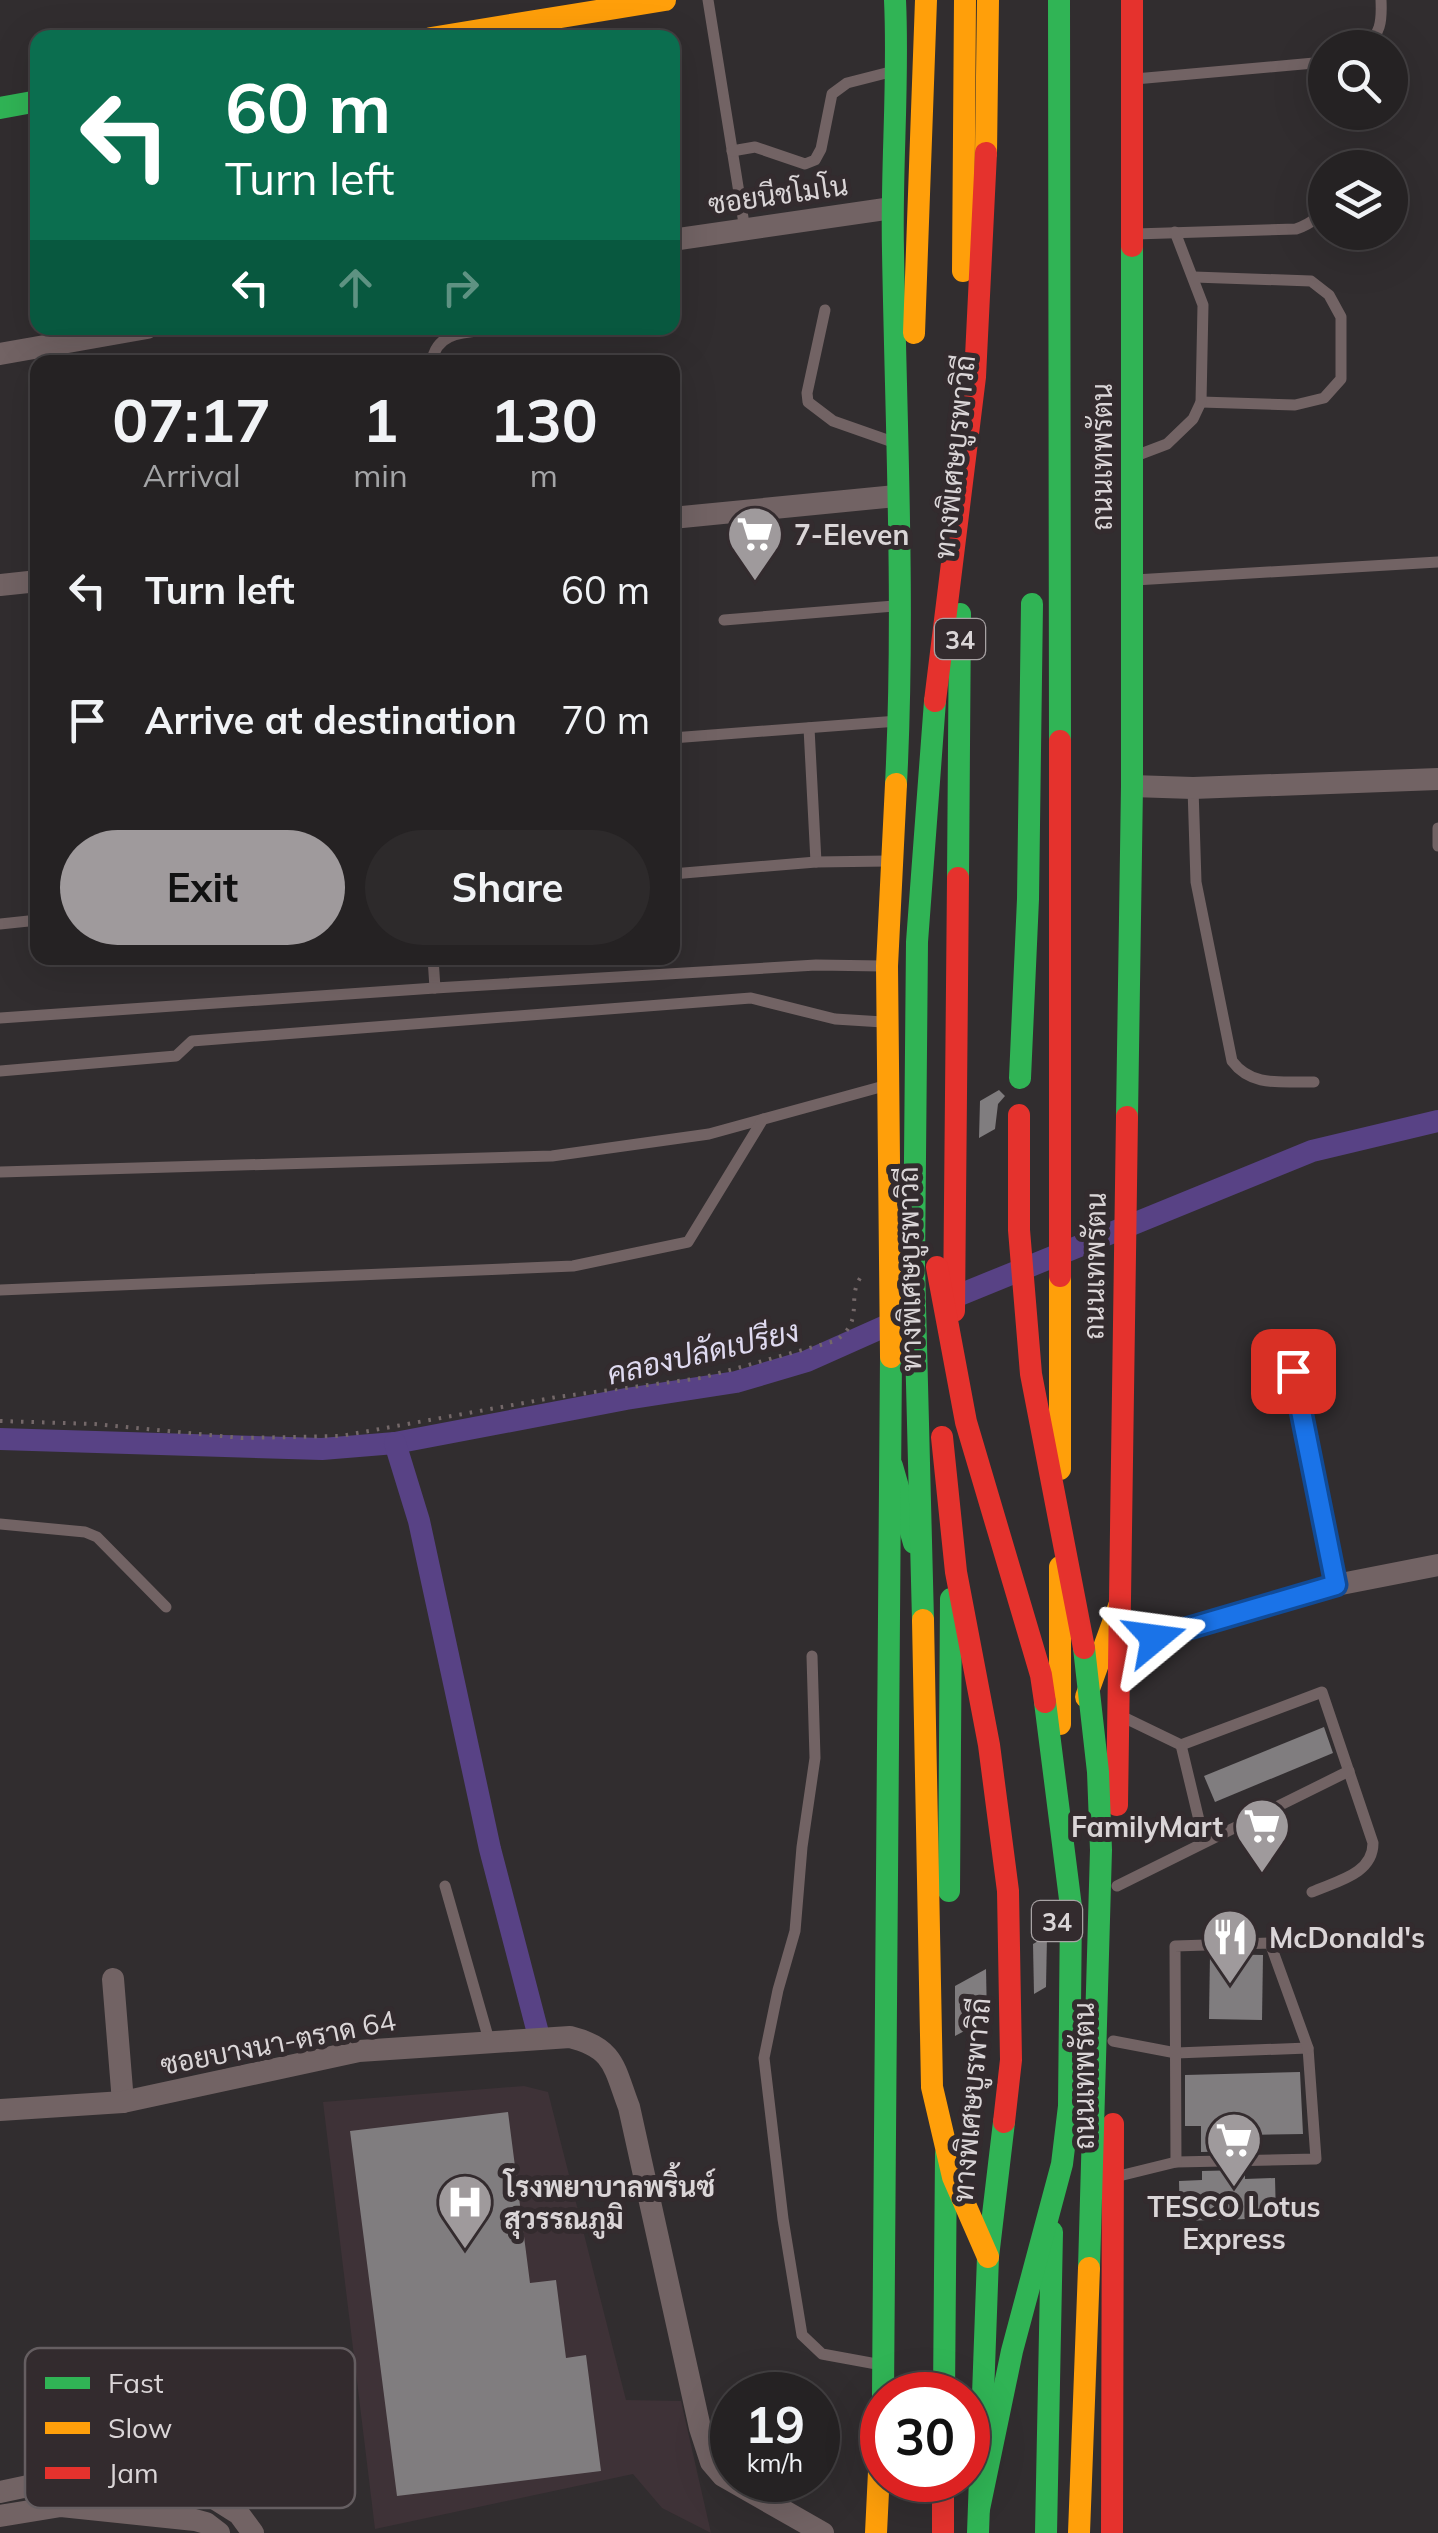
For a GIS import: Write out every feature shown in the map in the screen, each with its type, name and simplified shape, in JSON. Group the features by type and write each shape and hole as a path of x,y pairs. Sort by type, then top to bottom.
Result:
{"main road":[{"path":"481,30 666,0"},
{"name":"34","path":"885,2372 892,1466 887,966 900,605 892,208 898,70 895,0"},
{"path":"896,445 914,359 926,0"},
{"name":"34","path":"944,2372 953,1349 946,1272 965,0"},
{"path":"988,0 988,122 975,376 930,739 917,942 914,1266 932,2087 952,2177 988,2256"},
{"name":"ทางพิเศษบูรพาวิถี","path":"976,2533 988,2256 1011,2060 1008,1891 989,1745 948,1516 942,1450 946,1272 937,943 950,742 995,378 1008,122 1008,0"},
{"path":"1036,320 1042,0"},
{"name":"ถนนเทพรัตน","path":"1046,2533 1060,1768 1059,0"},
{"name":"ถนนเทพรัตน","path":"1112,2533 1112,2040 1132,786 1130,0"},
{"path":"0,108 30,102"},
{"path":"1020,1078 1028,899 1032,574"},
{"path":"1020,1116 1020,1248 1031,1374 1082,1629 1098,1772 1099,2006 1079,2533"},
{"path":"946,1272 966,1422 1042,1676 1071,1907 1069,2106 1062,2164 1012,2351 979,2509"},
{"path":"892,1466 950,1677"},
{"path":"1060,1768 1119,1606"},
{"path":"876,2533 878,2502"},
{"path":"942,2533 943,2502"}],"street":[{"name":"ซอยนีชโมโน","path":"680,239 892,208"},
{"path":"0,354 107,335"},
{"path":"680,517 896,496"},
{"path":"0,585 30,582"},
{"path":"1132,786 1194,788 1438,778"},
{"path":"1118,1648 1336,1585 1438,1566"},
{"path":"113,1979 123,2102"},
{"name":"ซอยบางนา-ตราด 64","path":"0,2110 123,2102 359,2052 570,2037 602,2049 613,2065 629,2108 700,2428 711,2462 730,2481 823,2533"},
{"path":"0,2492 25,2487"},
{"path":"0,2516 49,2508"},
{"path":"80,2508 195,2520 219,2533"},
{"path":"229,2508 253,2533"}],"lane":[{"path":"708,0 744,230"},
{"path":"1378,30 1382,23 1381,0"},
{"path":"1132,80 1308,64"},
{"path":"732,151 755,147 805,164 816,160 832,94 847,83 898,70"},
{"path":"1131,234 1296,229 1308,225"},
{"path":"1130,458 1167,444 1193,419 1201,402 1202,305 1175,232"},
{"path":"1194,277 1312,281 1328,295 1341,316 1341,380 1324,398 1296,405 1201,402"},
{"path":"825,310 808,402 832,421 896,445"},
{"path":"434,355 437,345 456,335"},
{"path":"1130,580 1438,562"},
{"path":"724,620 900,605"},
{"path":"680,737 898,721"},
{"path":"809,728 816,862"},
{"path":"1194,788 1196,882 1232,1061 1242,1074 1254,1080 1314,1082"},
{"path":"1438,828 1438,846"},
{"path":"680,873 892,860"},
{"path":"0,924 30,921"},
{"path":"433,965 435,988"},
{"path":"0,1018 816,965 887,966"},
{"path":"0,1071 176,1056 192,1041 751,998 834,1019 888,1022"},
{"path":"0,1172 552,1156 709,1134 888,1085"},
{"path":"0,1290 574,1266 688,1242 763,1119"},
{"path":"1293,1371 1336,1585"},
{"path":"0,1524 85,1532 97,1537 166,1607"},
{"path":"812,1656 815,1758 795,1931 764,2058 783,2220 802,2335 822,2354 885,2365"},
{"path":"1117,1714 1181,1745 1322,1692 1373,1843 1373,1855 1358,1872 1312,1892"},
{"path":"1181,1745 1204,1840"},
{"path":"1117,1886 1204,1840 1350,1772"},
{"path":"445,1886 490,2040"},
{"path":"1113,2178 1176,2162 1316,2158 1308,2048 1270,1943 1175,1946 1176,2162"},
{"path":"1112,2040 1176,2053 1308,2048"}],"path":[{"path":"0,1421 94,1424 210,1436 316,1439 540,1400 701,1378 834,1341 855,1317 856,1283 866,1270"}],"shaded area":[{"name":"โรงพยาบาลพริ้นซ์ สุวรรณภูมิ","path":"524,2086 548,2092 626,2400 681,2401 711,2533 662,2508 633,2474 375,2529 323,2102"}],"building":[{"path":"999,1090 1005,1096 998,1104 995,1129 979,1138 980,1101"},
{"path":"1324,1727 1333,1753 1215,1802 1204,1776"},
{"path":"1047,1936 1046,1987 1034,1994 1033,1944"},
{"path":"1210,1954 1263,1955 1262,2020 1209,2019"},
{"path":"986,1969 987,2019 955,2036 955,1986"},
{"path":"1300,2072 1303,2134 1245,2135 1245,2151 1201,2152 1201,2126 1185,2126 1185,2075"},
{"name":"โรงพยาบาลพริ้นซ์ สุวรรณภูมิ","path":"508,2112 530,2283 556,2280 566,2358 586,2355 601,2471 397,2496 350,2131"},
{"path":"1245,2170 1245,2179 1275,2178 1276,2218 1180,2221 1179,2181 1202,2180 1202,2171"}],"waterway":[{"name":"คลองปลัดเปรียง","path":"947,1300 1312,1151 1438,1121"},
{"name":"คลองปลัดเปรียง","path":"0,1439 322,1449 395,1443 736,1382 807,1361 899,1320"},
{"path":"395,1443 419,1521 490,1849 538,2033"}],"traffic: fast":[{"path":"895,0 893,220 900,584 896,784"},
{"path":"1059,0 1060,741"},
{"path":"0,108 30,102"},
{"path":"1127,1117 1132,786 1132,246"},
{"path":"1020,1078 1028,899 1032,604"},
{"path":"958,878 960,614"},
{"path":"923,1620 914,1266 917,942 935,701"},
{"path":"883,2372 891,1357"},
{"path":"892,1466 914,1543"},
{"path":"949,1891 951,1599"},
{"path":"1084,1648 1098,1772 1101,1850 1089,2268"},
{"path":"979,2509 1012,2351 1062,2164 1069,2106 1071,1907 1045,1702"},
{"path":"988,2257 1004,2122"},
{"path":"944,2372 946,2154"},
{"path":"1046,2533 1052,2232"},
{"path":"978,2533 988,2257"}],"traffic: slow":[{"path":"480,30 665,0"},
{"path":"914,333 926,0"},
{"path":"963,271 965,0"},
{"path":"986,153 988,0"},
{"path":"891,1357 887,966 896,784"},
{"path":"1060,1276 1060,1469"},
{"path":"1060,1567 1060,1724"},
{"path":"1086,1697 1119,1606"},
{"path":"923,1620 932,2087 953,2177 988,2257"},
{"path":"1079,2533 1089,2268"},
{"path":"876,2533 878,2502"}],"traffic: jam":[{"path":"1132,0 1132,246"},
{"path":"935,701 975,377 986,153"},
{"path":"1060,741 1060,1276"},
{"path":"954,1311 958,878"},
{"path":"1019,1115 1019,1230 1031,1374 1084,1648"},
{"path":"1117,1805 1127,1117"},
{"path":"937,1267 966,1422 1041,1675 1045,1702"},
{"path":"942,1437 956,1572 989,1745 1008,1891 1011,2060 1004,2122"},
{"path":"1112,2533 1113,2124"},
{"path":"943,2502 943,2533"}],"place":[{"name":"7-Eleven","path":"755,583"},
{"name":"FamilyMart","path":"1262,1875"},
{"name":"McDonald's","path":"1230,1986"},
{"name":"TESCO Lotus Express","path":"1234,2189"},
{"name":"โรงพยาบาลพริ้นซ์ สุวรรณภูมิ","path":"465,2251"}],"route":[{"path":"1155,1638 1336,1585 1293,1371"}]}
